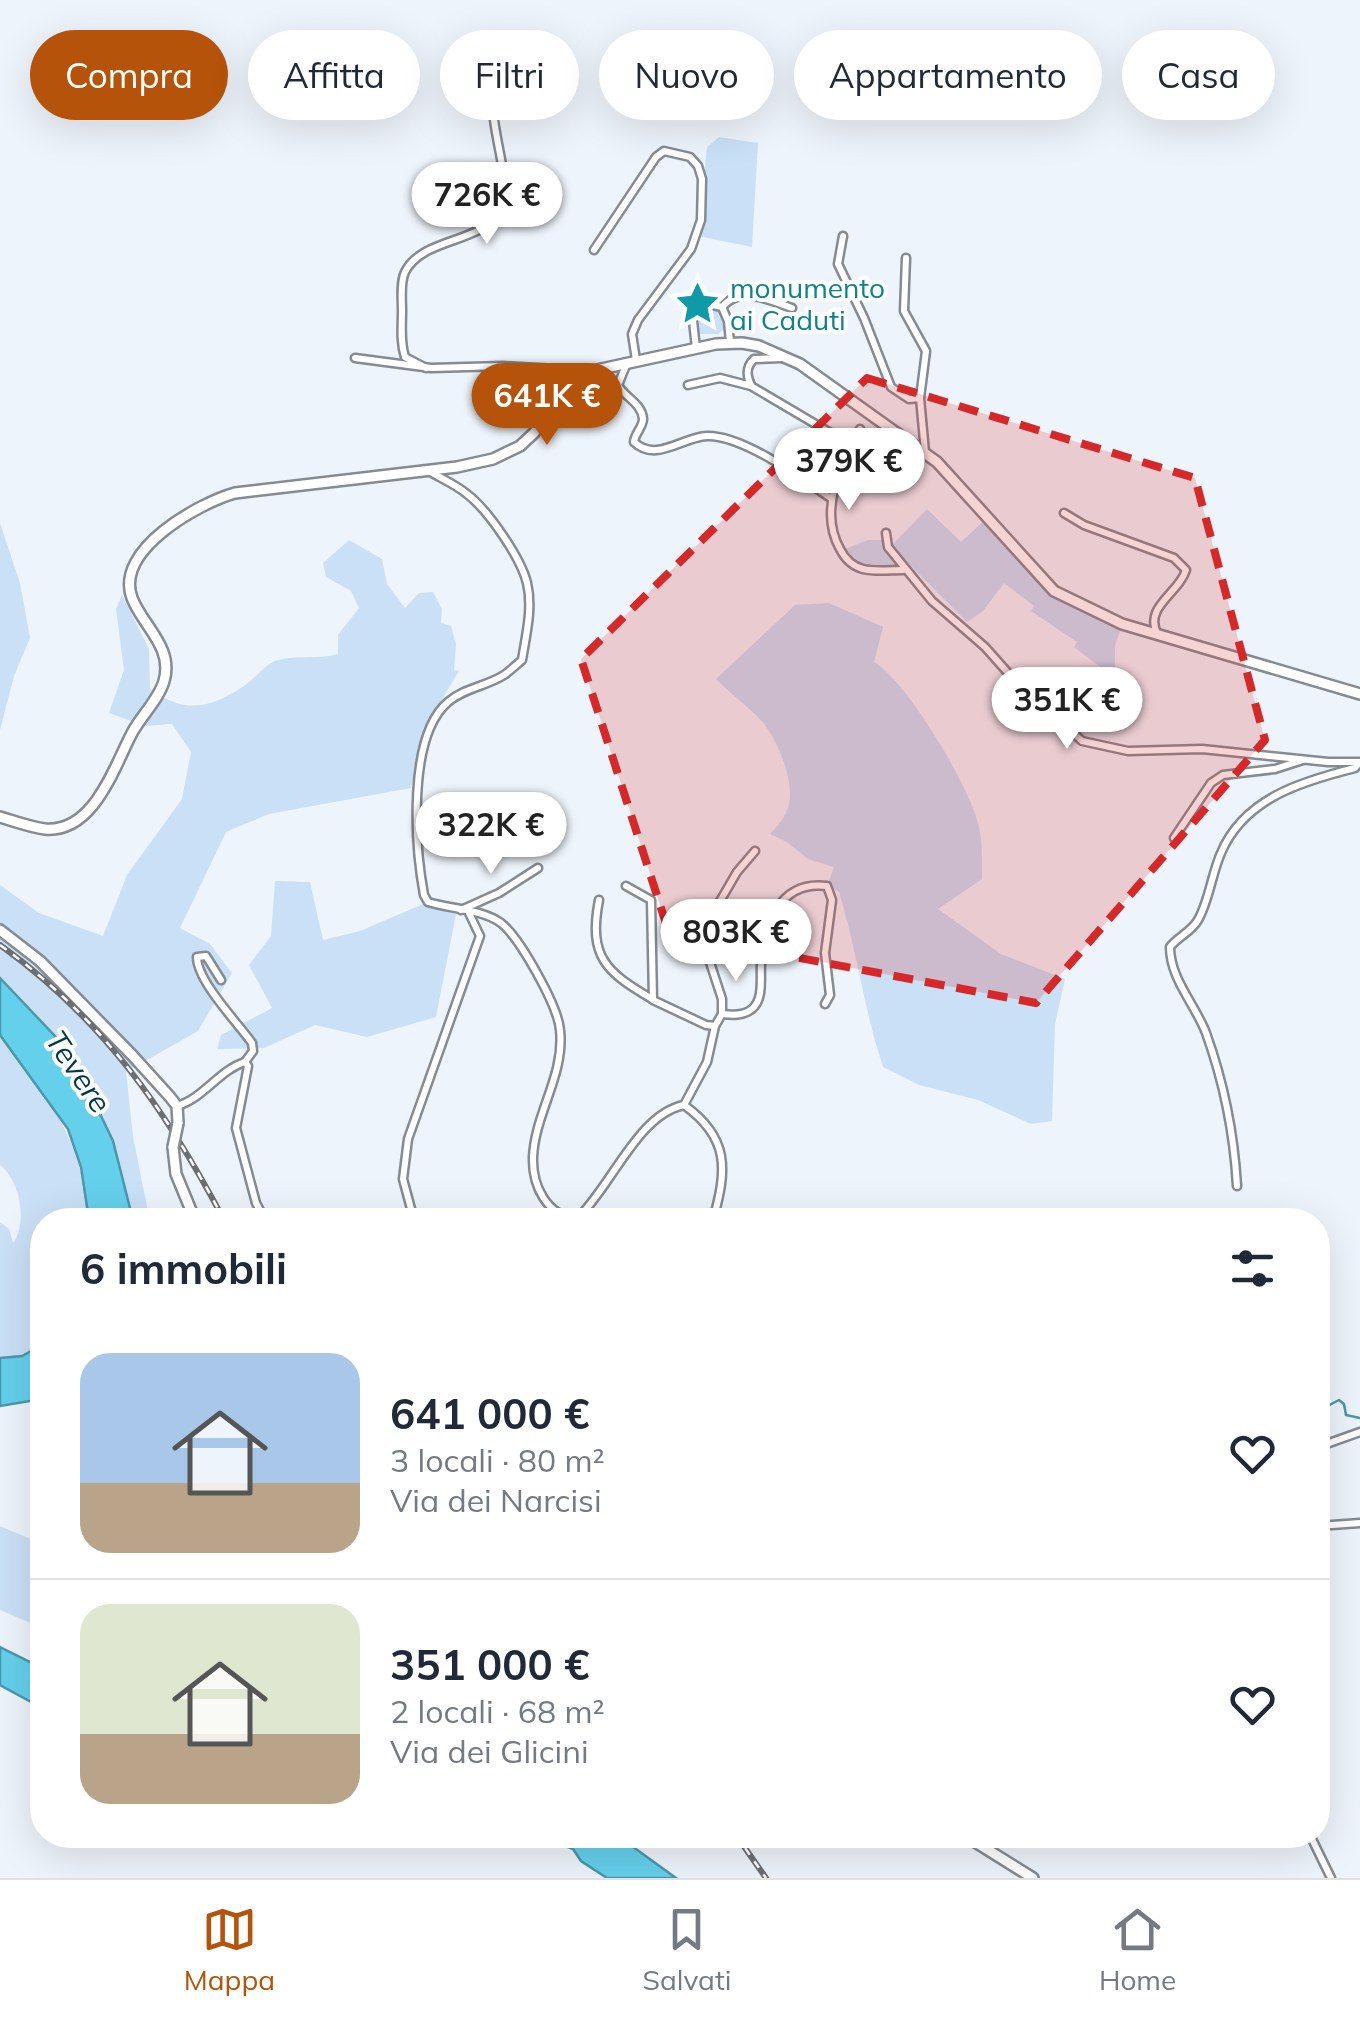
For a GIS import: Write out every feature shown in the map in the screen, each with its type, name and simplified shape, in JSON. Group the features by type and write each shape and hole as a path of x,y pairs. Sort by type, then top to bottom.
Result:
{"street":[{"path":"426,368 405,357 402,347 405,271 443,243 484,229 497,214 506,196 495,120"},
{"path":"594,250 656,157 664,151 690,157 702,179 698,236 638,320 632,334 632,361 619,375 618,385 642,414 643,422 634,434 634,442 640,448 656,450 707,436 722,438 769,460 832,499"},
{"path":"843,236 838,264 891,387 909,398 920,398"},
{"path":"906,258 904,311 926,351 920,398 925,454"},
{"path":"722,307 730,298 743,294 792,308"},
{"path":"696,348 692,312 708,304 722,307"},
{"path":"722,307 730,342"},
{"path":"0,817 57,828 85,814 99,796 164,682 162,645 134,602 129,587 136,564 152,541 208,500 268,486 317,484 474,464 520,446 542,424 570,383 592,371 730,342 759,346 790,359 925,454 978,504 1054,591 1100,616 1360,694"},
{"path":"356,358 426,368 503,366 592,371"},
{"path":"751,386 747,376 754,359 790,359"},
{"path":"688,385 720,378 751,386 852,444"},
{"path":"860,428 832,499 830,519 834,537 849,563 864,569 904,570"},
{"path":"426,469 466,493 482,509 526,581 530,609 522,660 504,675 448,702 432,721 425,742 416,827 428,902 499,922 510,933 556,1011 561,1031 560,1054 533,1160 540,1191 550,1208"},
{"path":"1064,513 1084,525 1174,558 1186,570 1182,581 1153,614 1157,634"},
{"path":"886,533 888,547 904,570 944,613 1082,741 1128,751 1202,750 1360,762"},
{"path":"1174,838 1211,783 1223,775 1274,769 1304,760"},
{"path":"1237,1186 1236,1150 1220,1078 1197,1010 1173,969 1170,947 1199,919 1222,849 1240,820 1271,798 1311,780 1355,768 1360,762"},
{"path":"589,1208 651,1123 668,1108 684,1104 707,1062 715,1026 722,1014 722,999 702,938 704,927 755,851"},
{"path":"464,911 538,868"},
{"path":"722,1014 740,1015 759,1000 764,943 776,907 785,895 812,884 827,886 832,900 826,952 830,994 825,1004"},
{"path":"626,886 650,900 654,1000"},
{"path":"599,900 594,928 605,965 619,980 654,1000 715,1026"},
{"path":"411,1208 403,1179 408,1139 480,936 464,911"},
{"path":"0,930 80,999 176,1106 178,1124 172,1147 176,1174 190,1208"},
{"path":"176,1106 198,1097 245,1062 252,1051 252,1043 203,978 197,957 206,956 212,961 221,980"},
{"path":"245,1062 249,1074 236,1128 258,1208"},
{"path":"684,1104 710,1127 724,1163 716,1208"},
{"path":"1330,1442 1360,1432"},
{"path":"1330,1525 1360,1523"},
{"path":"985,1848 1033,1878"},
{"path":"1316,1848 1331,1878"}],"highlighted area":[{"path":"867,378 1195,478 1265,740 1036,1003 669,933 581,659"}],"shaded area":[{"path":"719,137 758,143 752,247 698,236 707,147"},
{"path":"710,307 721,310 725,328 718,334 697,334 695,313"},
{"path":"927,509 961,542 986,519 1054,591 1122,624 1115,646 1115,673 1112,676 1074,647 1077,642 1031,611 1034,606 1004,583 983,611 967,622 891,546"},
{"path":"0,523 20,583 30,638 14,676 0,730"},
{"path":"349,540 382,559 387,584 405,608 419,593 433,592 442,609 441,623 451,626 456,644 454,670 459,671 429,727 411,788 269,814 226,832 180,928 210,944 232,973 198,1031 126,1072 147,1208 130,1208 113,1141 71,1053 0,978 0,885 39,913 103,936 127,875 182,799 191,752 172,724 144,726 109,713 124,670 116,609 122,595 149,649 150,689 175,702 197,706 219,700 244,686 275,661 338,654 338,635 359,608 351,591 326,577 323,563"},
{"path":"868,540 886,540 904,570 864,569 840,551"},
{"path":"829,603 883,627 874,662 919,711 973,807 981,837 982,879 938,909 1001,954 1065,979 1055,1024 1052,1121 1031,1124 978,1100 919,1085 883,1067 839,892 827,886 834,867 808,859 770,834 789,805 784,763 763,723 716,679 795,605"},
{"path":"275,881 310,882 323,940 360,931 428,902 456,914 436,1017 367,1037 315,1025 264,1048 217,1049 221,1035 272,1008 249,965 271,936"},
{"path":"0,1035 60,1120 79,1165 87,1208 30,1208 30,1352 0,1358 0,1222 9,1229 13,1243 21,1213 13,1181 0,1165"},
{"path":"0,1526 30,1539 30,1623 0,1610"}],"water":[{"name":"Tevere","path":"0,978 71,1053 113,1141 130,1208 87,1208 81,1167 68,1129 0,1035"},
{"path":"30,1352 30,1401 0,1406 0,1358"},
{"path":"0,1647 30,1662 30,1701 0,1685"},
{"path":"635,1848 676,1878 607,1878 581,1861 573,1849"}],"waterway":[{"path":"1330,1405 1339,1400 1346,1415 1360,1418"}],"railway":[{"path":"0,945 70,1004 129,1069 179,1141 217,1208"},
{"path":"745,1848 766,1878"}],"place":[{"name":"monumento ai Caduti","path":"697,304"}]}
